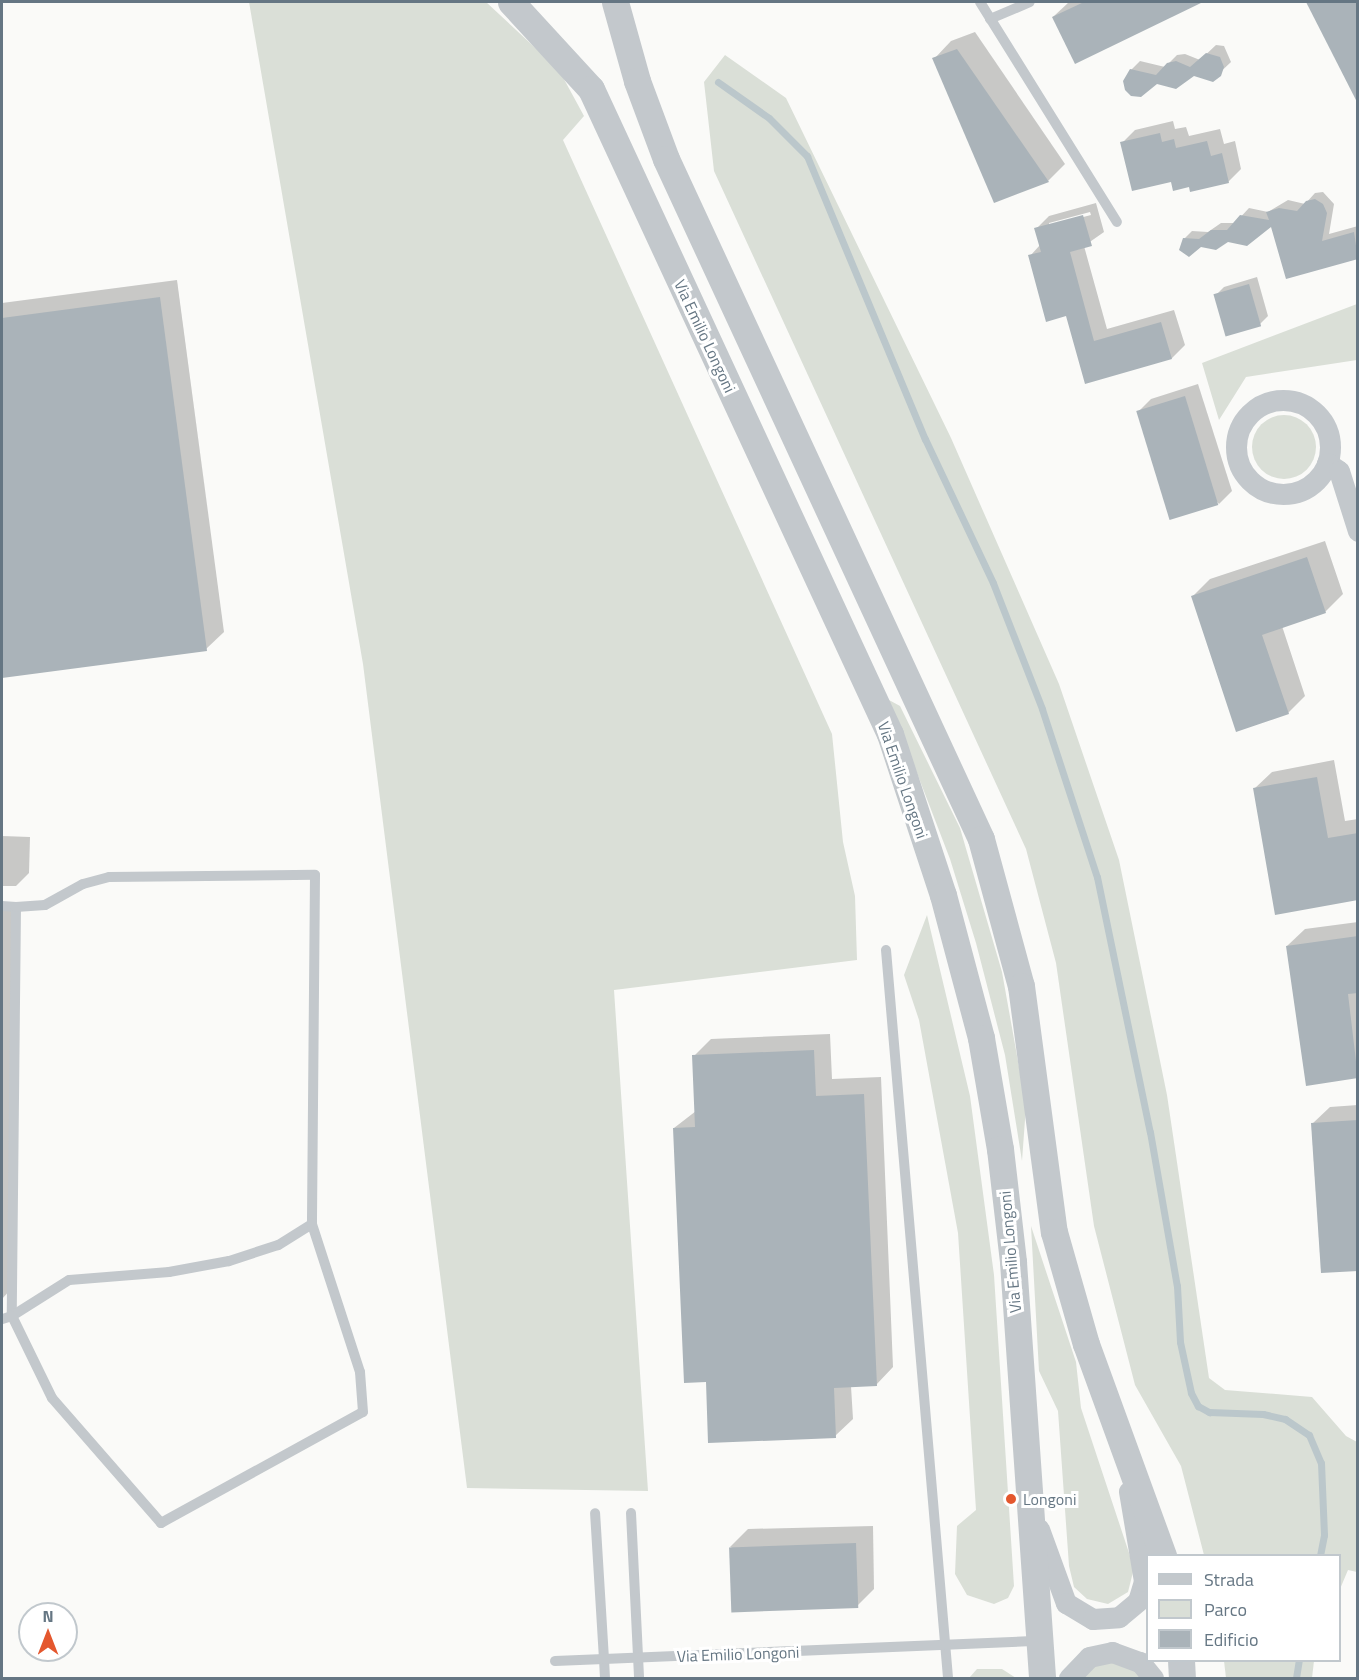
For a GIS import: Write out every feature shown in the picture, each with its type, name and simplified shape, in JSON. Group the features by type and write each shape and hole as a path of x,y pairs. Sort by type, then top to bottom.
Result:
{"street":[{"name":"Via Emilio Longoni","path":"511,2 591,89 890,734 943,895 981,1038 1013,1262 1042,1678"},
{"path":"615,2 637,81 666,159 981,839 1021,986 1054,1232 1086,1344 1162,1554"},
{"path":"1269,402 1300,403 1322,421 1329,434 1327,463 1308,487 1285,493 1262,489 1240,466 1238,435 1244,421 1269,402"},
{"path":"1327,463 1339,471 1358,531"},
{"path":"1028,1494 1054,1579 1066,1603 1085,1617 1101,1620 1129,1611 1142,1592 1143,1560 1113,1416"},
{"path":"1069,1678 1089,1658 1112,1652 1140,1662 1153,1678"},
{"path":"1181,1662 1182,1678"}],"lane":[{"path":"980,2 1117,222"},
{"path":"990,19 1030,2"},
{"path":"2,906 45,905 83,884 110,877 315,875 312,1224 360,1372 363,1412 161,1523 52,1398 7,1317 16,907"},
{"path":"886,950 948,1678"},
{"path":"7,1317 69,1280 169,1272 229,1261 278,1245 312,1224"},
{"path":"595,1513 605,1678"},
{"path":"631,1513 639,1678"},
{"name":"Via Emilio Longoni","path":"555,1661 1039,1641"}],"green space":[{"path":"249,2 486,2 559,70 584,116 563,140 832,734 843,842 855,896 857,960 614,990 648,1491 467,1488 363,664"},
{"path":"725,55 786,98 951,438 1059,684 1119,860 1167,1095 1209,1378 1225,1390 1312,1397 1346,1436 1357,1442 1357,1572 1348,1570 1341,1587 1341,1554 1204,1554 1181,1466 1135,1385 1094,1226 1056,963 1026,849 714,171 704,82"},
{"path":"1357,304 1357,360 1246,377 1219,420 1202,363"},
{"path":"1278,415 1290,415 1307,424 1314,435 1316,447 1314,459 1307,470 1290,479 1278,479 1266,474 1257,465 1252,453 1252,441 1257,429 1266,420"},
{"path":"889,700 900,706 960,828 1002,972 1026,1106 1022,1161 1005,1055 976,943 950,859"},
{"path":"927,915 970,1096 994,1275 1014,1586 1008,1598 994,1604 967,1595 955,1574 957,1526 976,1510 958,1233 919,1020 904,975"},
{"path":"1031,1226 1076,1362 1081,1408 1134,1568 1128,1592 1108,1604 1087,1599 1074,1587 1069,1566 1058,1411 1039,1371"},
{"path":"1110,1657 1148,1678 1082,1678 1086,1670"},
{"path":"1224,1662 1314,1662 1312,1678 1226,1678"},
{"path":"977,1669 1002,1669 1016,1678 969,1678"}],"building":[{"path":"1084,2 1203,2 1075,64 1052,17"},
{"path":"1306,2 1358,2 1358,104"},
{"path":"957,49 1049,182 994,203 932,58"},
{"path":"1206,53 1220,57 1224,67 1221,76 1213,82 1194,76 1176,89 1157,84 1141,97 1131,96 1125,90 1123,81 1130,69 1156,75 1167,63 1176,61 1190,67"},
{"path":"1160,133 1162,142 1174,139 1176,148 1207,141 1211,156 1222,153 1229,183 1190,192 1189,187 1173,191 1171,182 1132,191 1120,142"},
{"path":"1315,199 1323,204 1327,213 1322,241 1354,232 1358,259 1286,279 1271,227 1247,246 1228,242 1216,250 1201,247 1189,257 1179,250 1183,238 1199,239 1211,230 1227,230 1240,215 1269,220 1266,212 1279,208 1297,211 1306,201"},
{"path":"1083,215 1092,246 1070,252 1094,341 1161,322 1172,359 1085,384 1066,316 1046,322 1028,255 1041,252 1034,228"},
{"path":"1249,284 1261,326 1226,336 1213,294"},
{"path":"160,297 207,651 2,678 2,318"},
{"path":"1185,396 1218,505 1170,520 1136,411"},
{"path":"1307,557 1326,613 1262,635 1289,714 1236,732 1191,596"},
{"path":"1317,777 1328,838 1358,833 1358,900 1275,915 1253,788"},
{"path":"1358,936 1358,993 1348,994 1358,1078 1306,1086 1286,946"},
{"path":"814,1050 816,1096 864,1094 877,1386 834,1388 836,1438 708,1443 706,1382 684,1383 673,1128 695,1127 692,1055"},
{"path":"1358,1120 1358,1271 1321,1273 1311,1123"},
{"path":"856,1543 858,1608 731,1612 729,1547"}],"waterway":[{"path":"718,82 769,118 807,156 925,439 993,583 1042,709 1097,877 1150,1132 1177,1286 1180,1342 1191,1393 1198,1406 1209,1412 1263,1414 1285,1419 1309,1435 1321,1463 1324,1535 1320,1554"},
{"path":"1296,1678 1299,1662"}],"place":[{"name":"Longoni","path":"1011,1499"}]}
